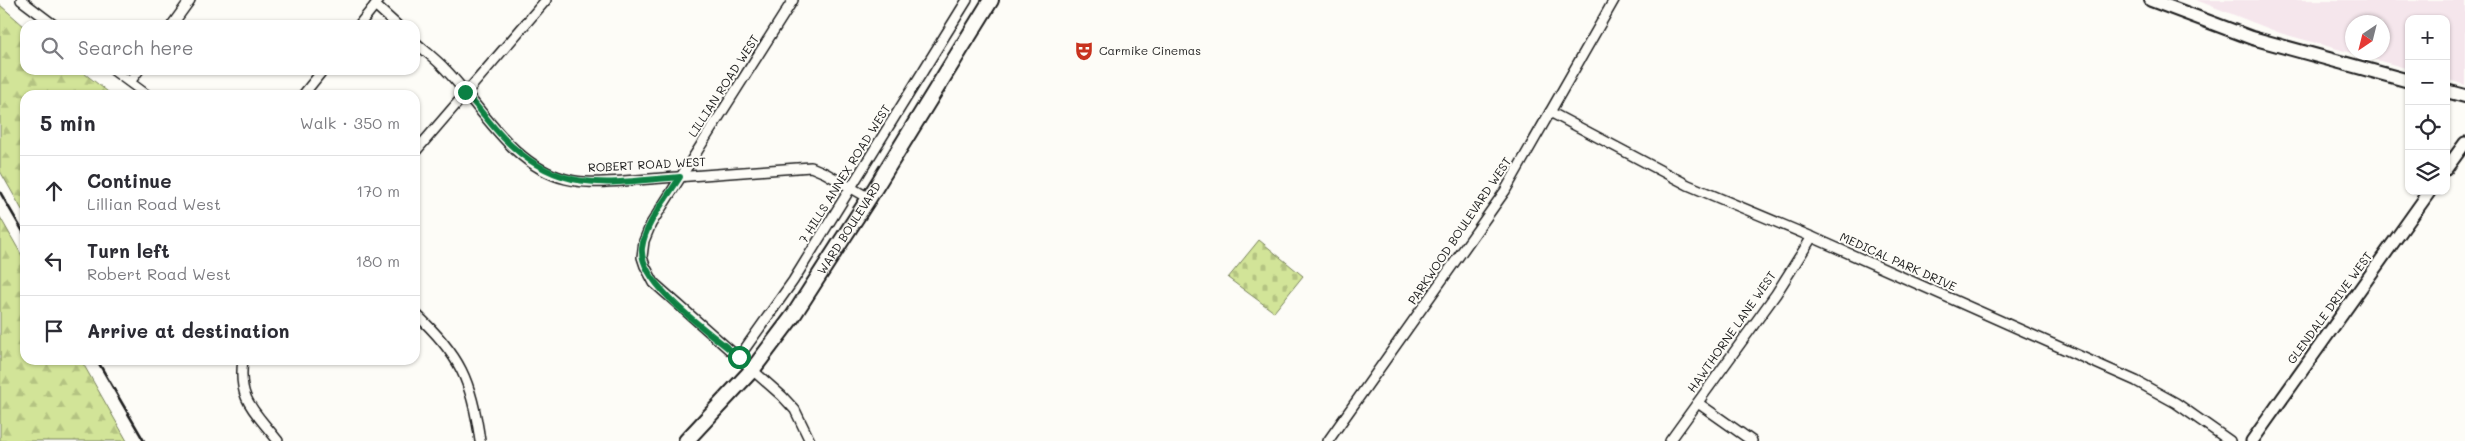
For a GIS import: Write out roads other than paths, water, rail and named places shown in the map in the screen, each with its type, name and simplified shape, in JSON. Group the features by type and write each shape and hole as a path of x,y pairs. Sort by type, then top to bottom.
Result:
{"main road":[{"name":"WARD BOULEVARD","path":"686,441 753,369 792,316 869,198 991,0"},
{"path":"2151,0 2252,38 2405,80"},
{"path":"2450,92 2465,96"}],"street":[{"path":"176,20 190,0"},
{"path":"420,146 546,0"},
{"name":"LILLIAN ROAD WEST","path":"753,369 662,291 645,266 642,248 651,224 793,0"},
{"name":"7 HILLS ANNEX ROAD WEST","path":"739,357 793,281 967,0"},
{"name":"PARKWOOD BOULEVARD WEST","path":"1328,441 1505,191 1614,0"},
{"path":"27,2 48,20"},
{"path":"363,20 377,3 392,20"},
{"name":"ROBERT ROAD WEST","path":"420,46 445,69 511,146 536,166 565,179 594,183 811,167 869,198"},
{"path":"120,75 140,90"},
{"path":"130,82 135,75"},
{"path":"307,90 319,75"},
{"name":"MEDICAL PARK DRIVE","path":"1550,112 1688,185 1812,237 2136,381 2176,403 2230,441"},
{"path":"2450,164 2465,143"},
{"name":"GLENDALE DRIVE WEST","path":"2252,441 2427,195"},
{"name":"HAWTHORNE LANE WEST","path":"1670,441 1776,294 1812,237"},
{"path":"420,318 440,336 454,355 465,376 472,395 480,441"},
{"path":"243,365 242,379 245,396 250,407 278,441"},
{"path":"753,369 795,410 810,441"},
{"path":"1698,402 1752,441"}],"railway":[{"path":"0,192 20,226"},
{"path":"100,365 144,441"}],"place":[{"name":"Carmike Cinemas","path":"1084,51"}]}
